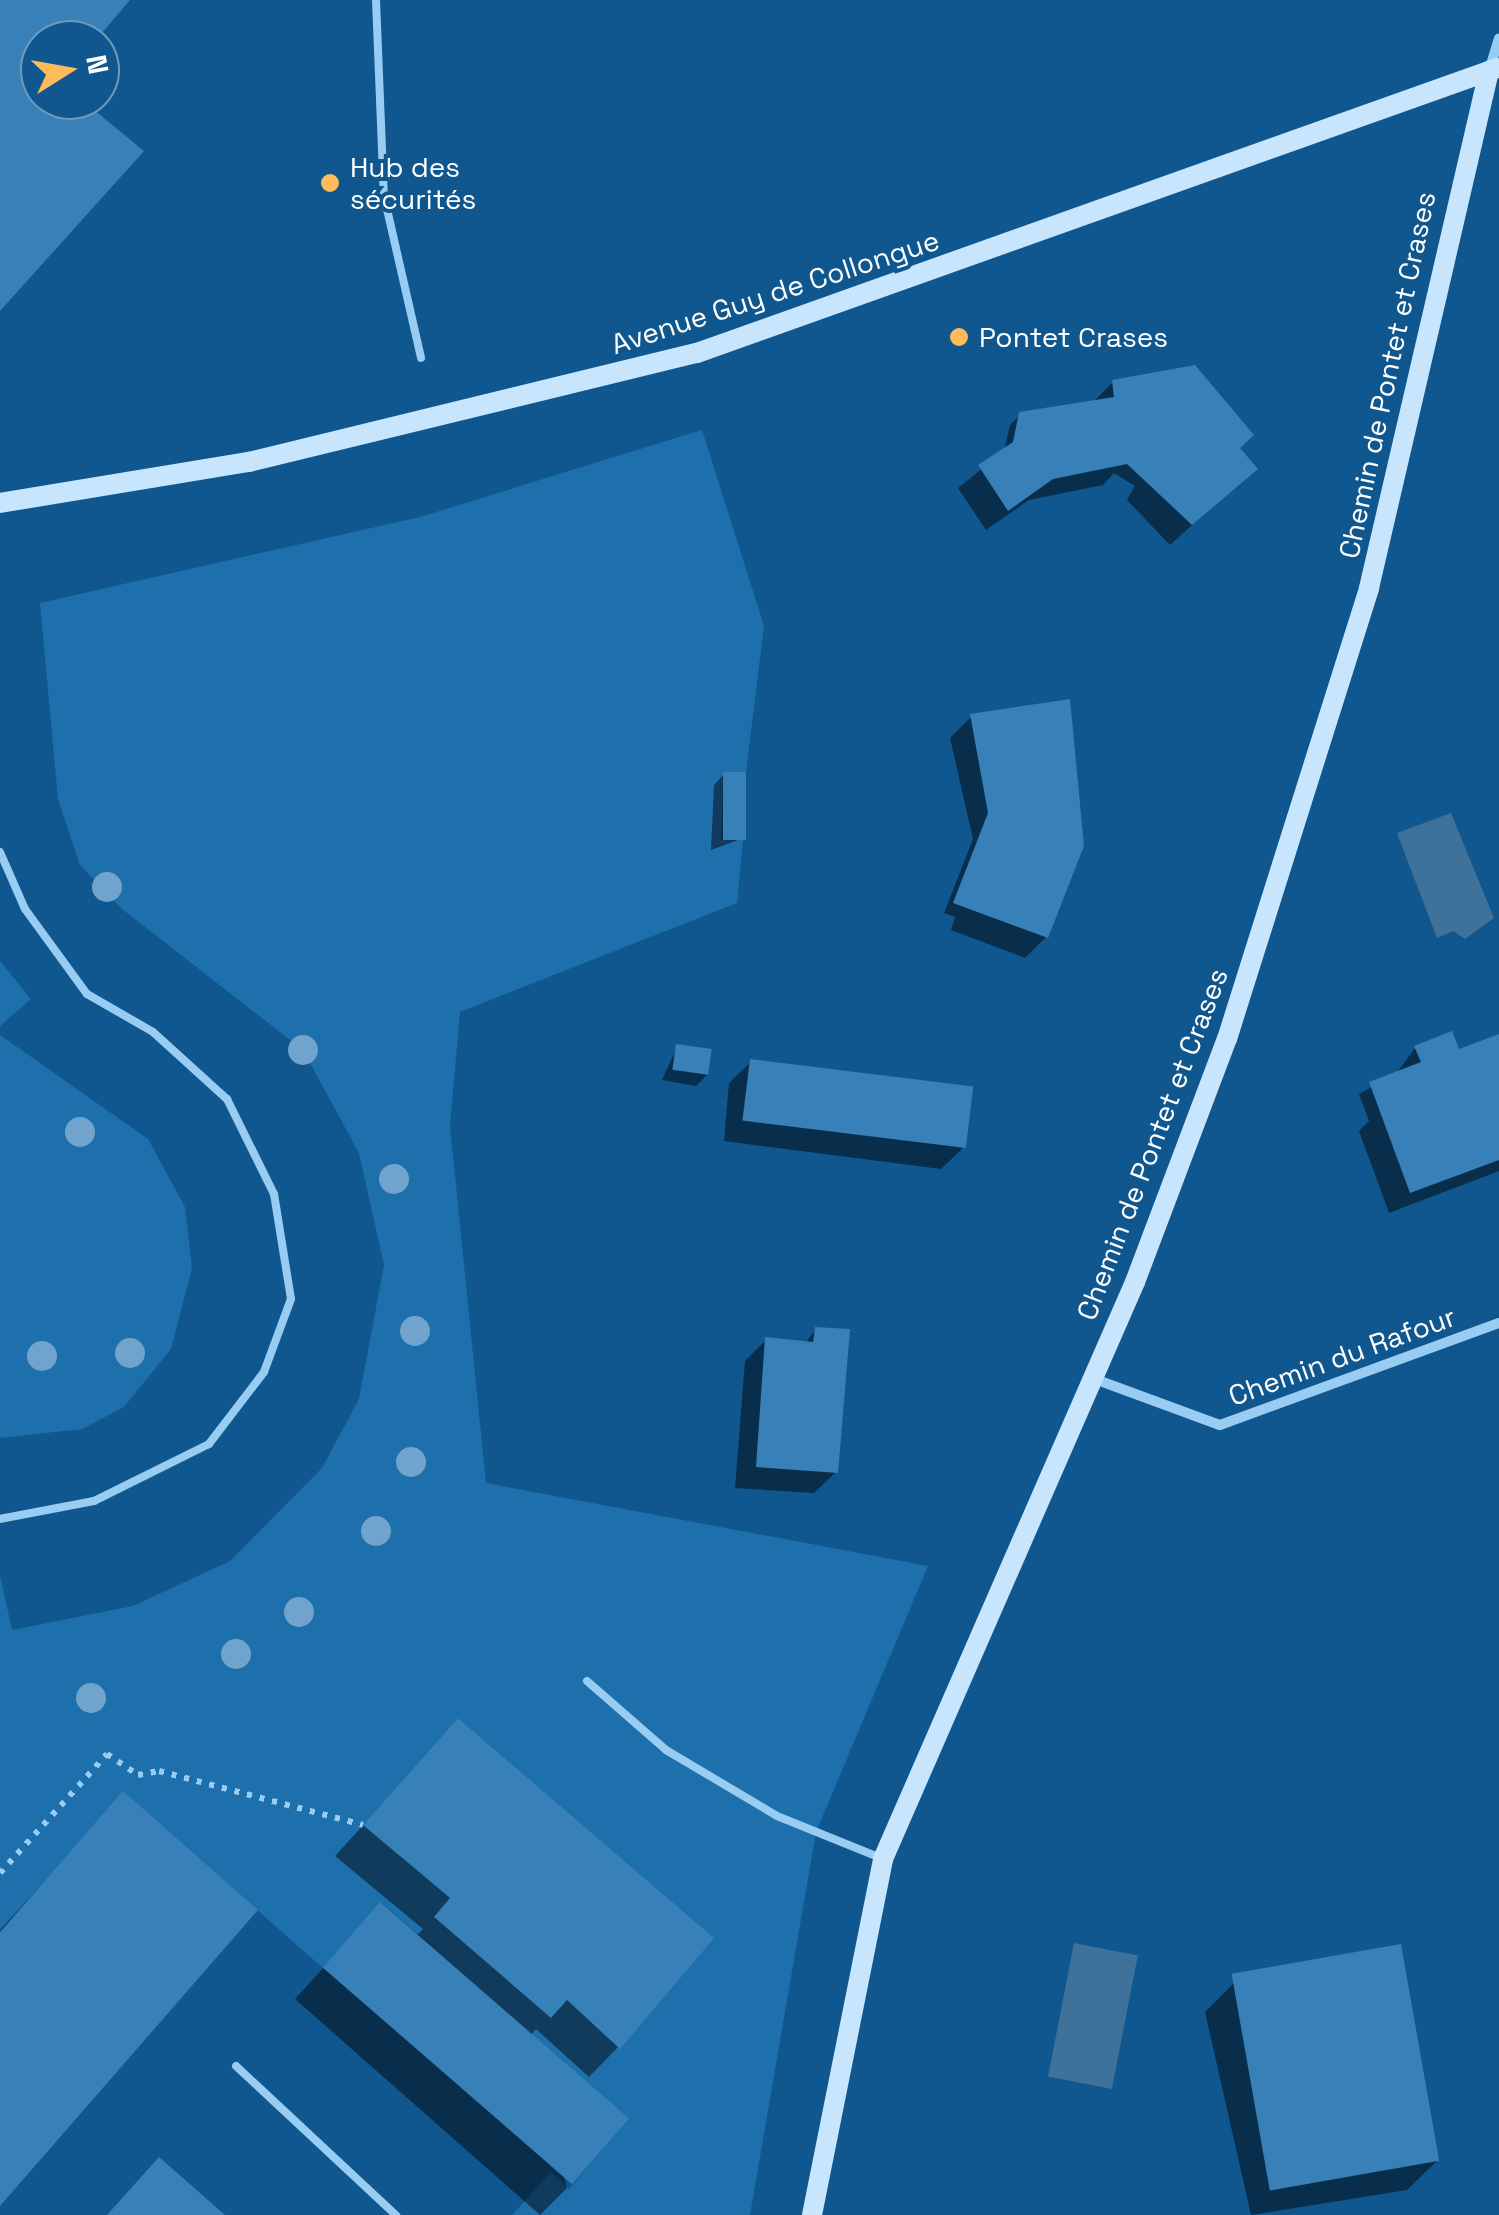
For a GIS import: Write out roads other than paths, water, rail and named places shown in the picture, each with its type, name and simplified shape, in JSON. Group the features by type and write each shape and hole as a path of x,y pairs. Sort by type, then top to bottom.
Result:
{"main road":[{"name":"Avenue Guy de Collongue","path":"0,503 249,462 697,353 1496,68"},
{"name":"Chemin de Pontet et Crases","path":"812,2215 882,1859 1089,1376 1227,1039 1369,588 1496,68"}],"street":[{"path":"1496,68 1499,38"},
{"name":"Chemin du Rafour","path":"1089,1376 1220,1424 1499,1323"}],"lane":[{"path":"376,0 384,196 421,358"},
{"path":"0,852 24,909 86,994 153,1032 227,1099 274,1194 291,1298 264,1372 209,1444 94,1501 0,1519"},
{"path":"588,1681 666,1750 777,1816 882,1859"},
{"path":"236,2066 396,2215"}],"place":[{"name":"Hub des sécurités","path":"330,183"},
{"name":"Pontet Crases","path":"959,337"}]}
